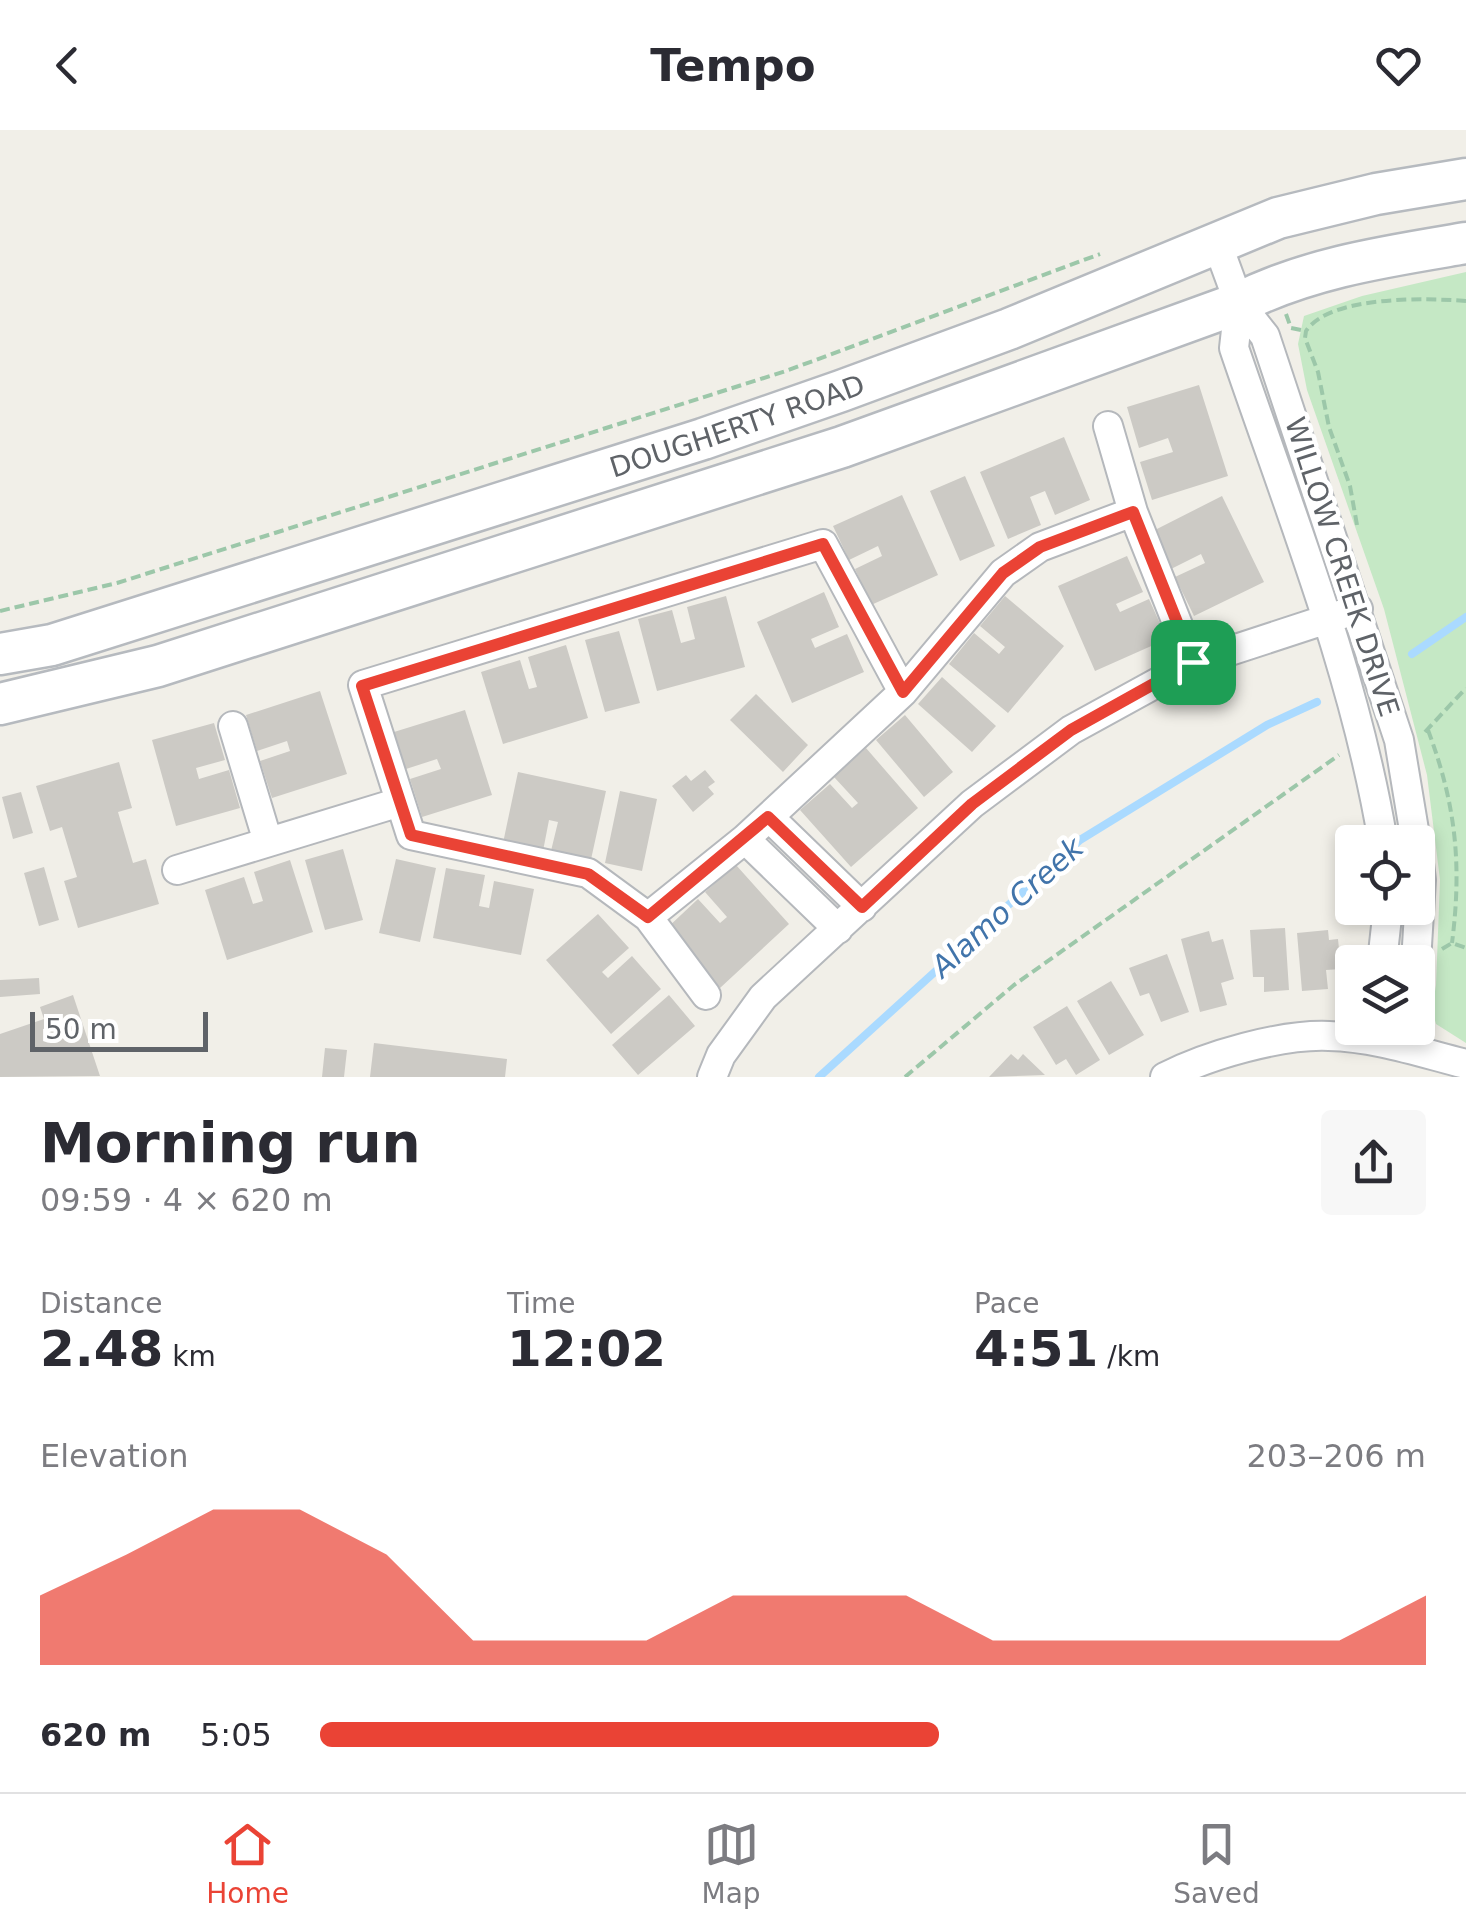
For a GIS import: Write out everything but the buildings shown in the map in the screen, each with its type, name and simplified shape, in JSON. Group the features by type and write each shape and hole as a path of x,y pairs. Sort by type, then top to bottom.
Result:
{"main road":[{"name":"DOUGHERTY ROAD","path":"0,654 52,645 702,439 1009,329 1278,218 1376,194 1466,180"},
{"name":"DOUGHERTY ROAD","path":"0,704 158,666 823,453 1240,303 1284,281 1382,257 1466,244"}],"street":[{"name":"WILLOW CREEK DRIVE","path":"1217,243 1240,303 1264,336 1358,609 1399,740 1413,825"},
{"name":"WILLOW CREEK DRIVE","path":"1240,303 1234,348 1326,619 1364,747 1380,825"},
{"path":"1108,426 1133,512 1193,662"},
{"path":"648,917 745,839 903,692 1003,573 1040,547 1133,512"},
{"path":"706,996 648,917 588,874 411,835 362,686 823,544 903,692"},
{"path":"712,1077 721,1055 763,997 972,804 1071,730 1193,662 1358,609"},
{"path":"233,726 268,842"},
{"path":"177,870 400,802"},
{"path":"768,817 862,907"},
{"path":"745,839 838,930"},
{"path":"1165,1077 1244,1047 1335,1036"},
{"path":"1417,1045 1454,1061"}],"path":[{"path":"0,612 117,583 786,371 1107,252"},
{"path":"1357,531 1350,486 1329,426 1306,330 1322,316 1380,302 1428,298 1466,301"},
{"path":"1290,328 1306,330"},
{"path":"1435,956 1452,943 1458,880 1454,816 1428,730 1466,688"},
{"path":"906,1077 1014,985 1345,751"},
{"path":"1452,943 1466,948"},
{"path":"1435,1036 1447,1040 1454,1061"}],"green space":[{"path":"1466,272 1466,1043 1435,1020 1440,880 1427,775 1384,609 1307,390 1298,344 1304,316 1362,296"}],"waterway":[{"name":"Alamo Creek","path":"1412,654 1466,617"},
{"name":"Alamo Creek","path":"819,1077 1080,840 1267,725 1317,702"}],"route":[{"path":"1133,512 1193,662 1071,730 972,804 862,907 768,817 648,917 588,874 411,835 362,686 823,544 903,692 1003,573 1040,547 1133,512"}]}
